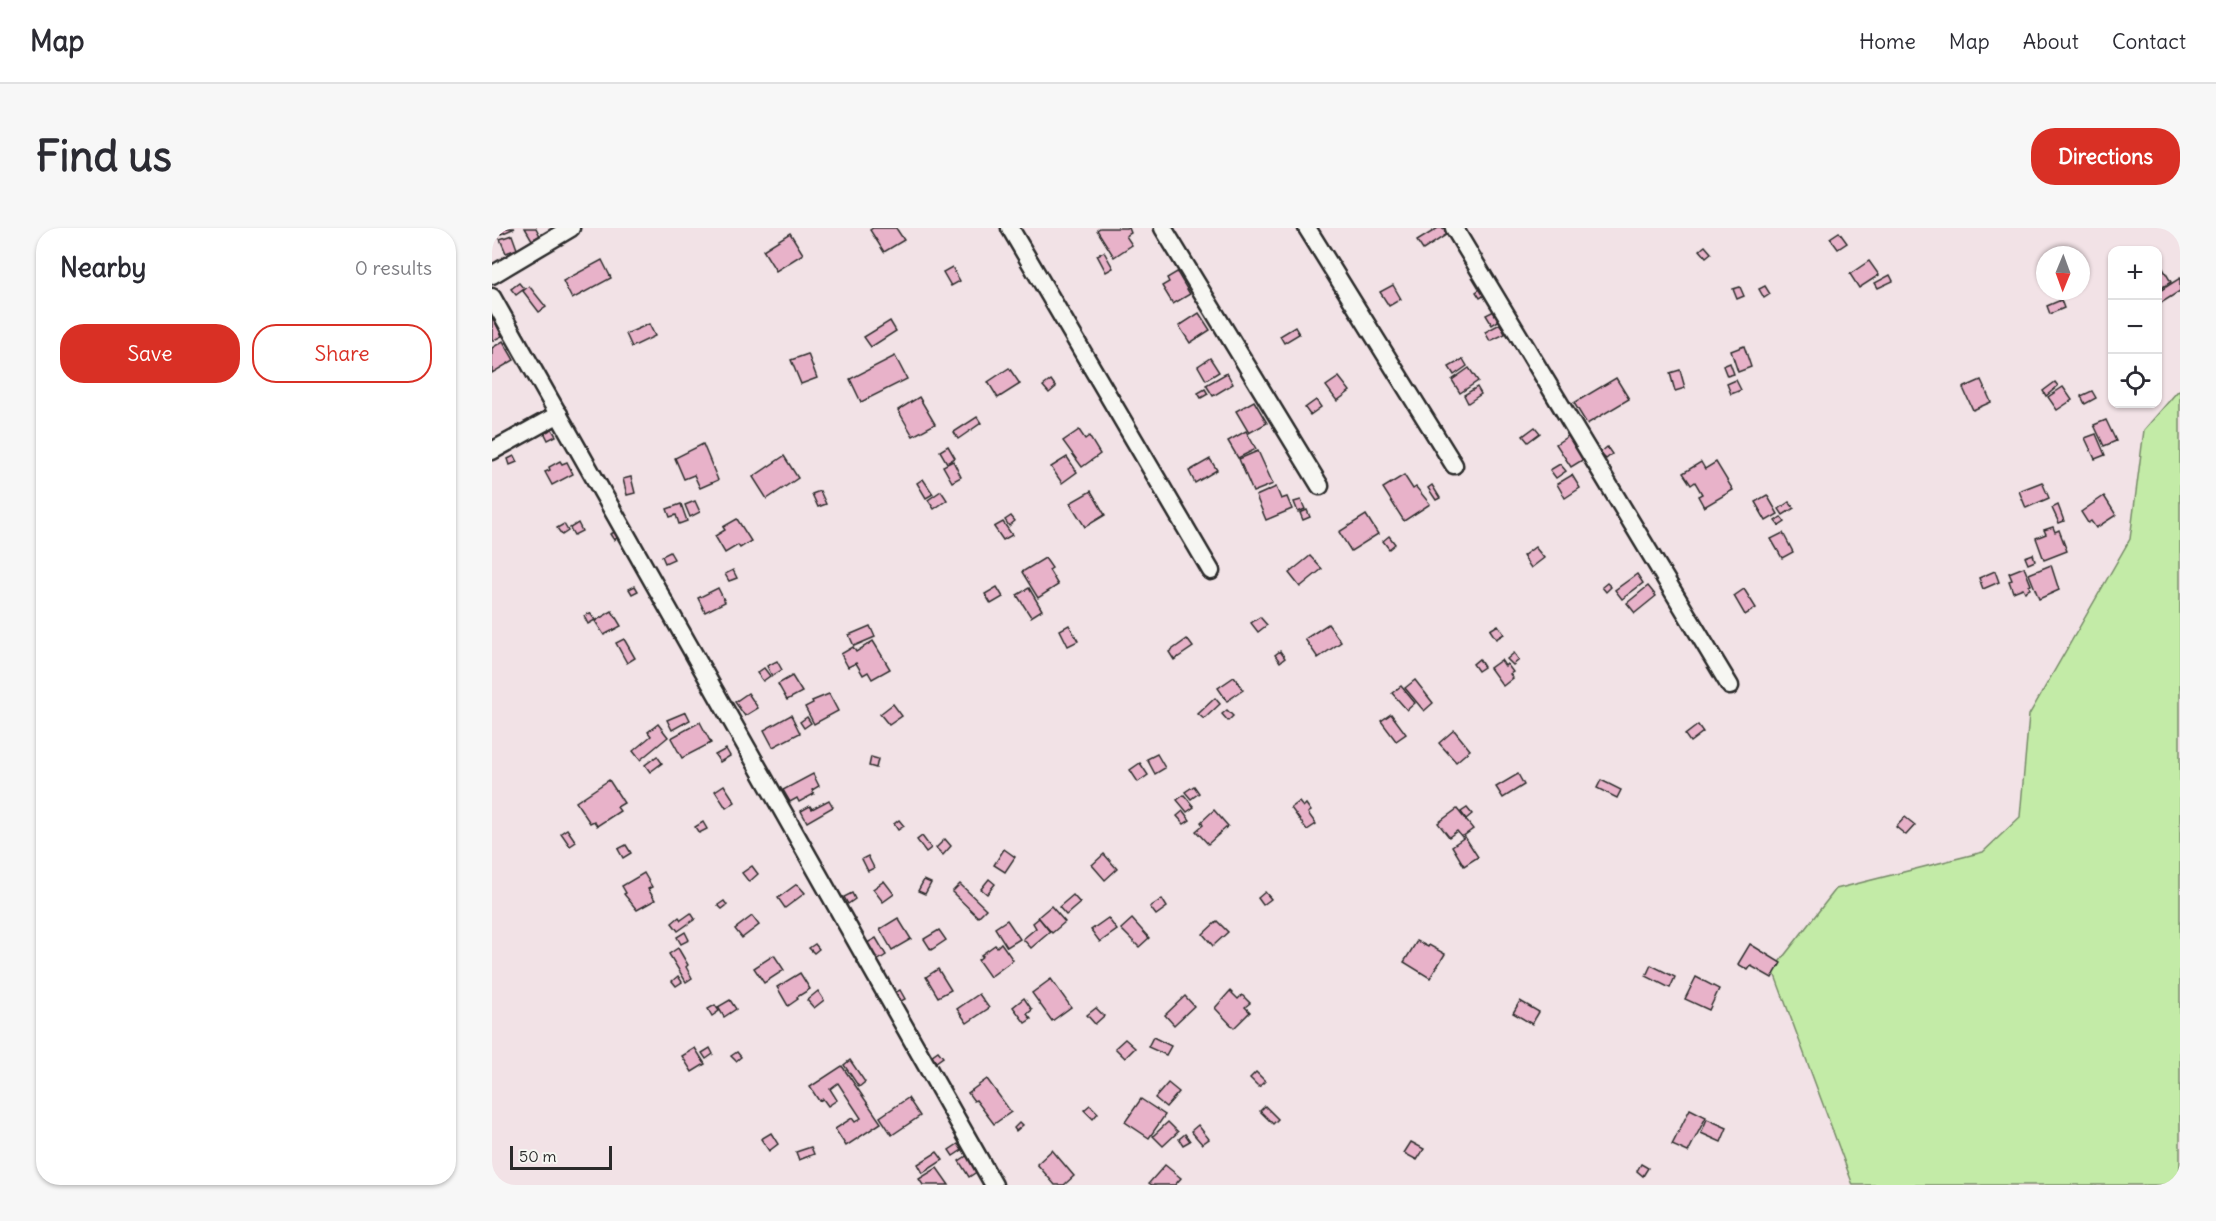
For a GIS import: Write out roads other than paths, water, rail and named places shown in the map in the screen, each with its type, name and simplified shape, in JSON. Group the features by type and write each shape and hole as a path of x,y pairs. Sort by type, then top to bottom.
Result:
{"street":[{"path":"492,275 571,228"},
{"path":"1010,228 1210,571"},
{"path":"1163,228 1320,486"},
{"path":"1307,228 1454,465"},
{"path":"1454,228 1730,686"},
{"path":"492,297 994,1185"},
{"path":"492,451 560,414"}]}
